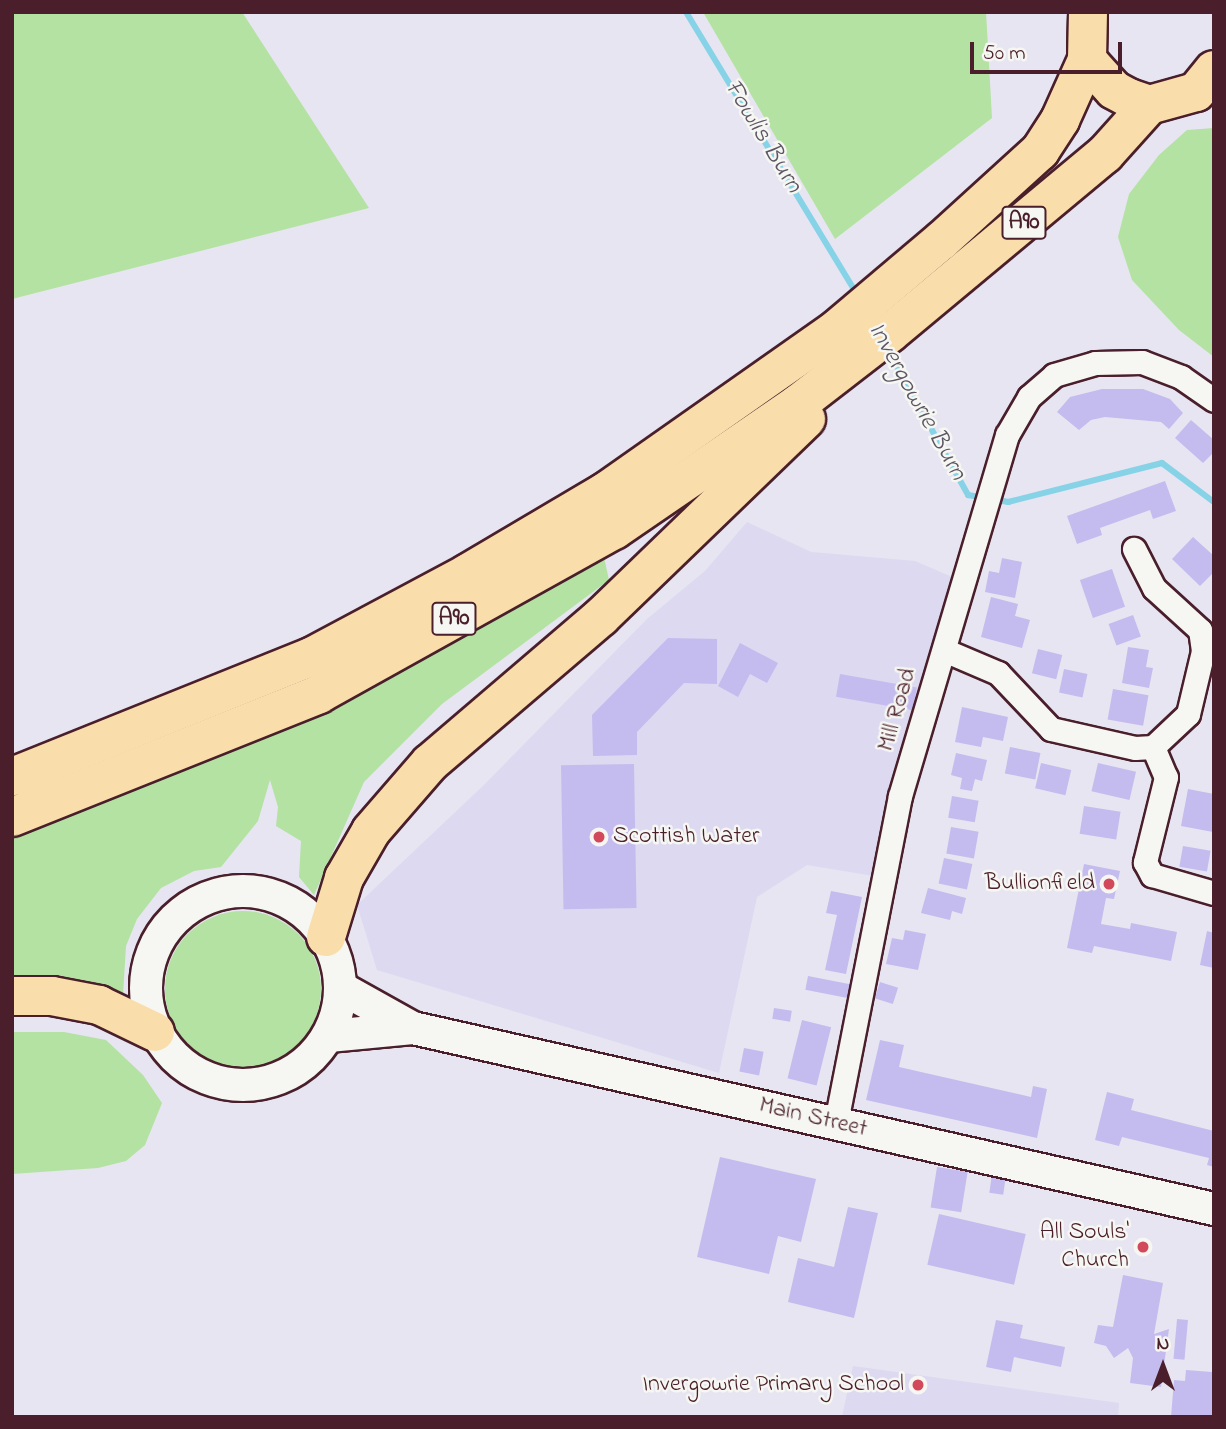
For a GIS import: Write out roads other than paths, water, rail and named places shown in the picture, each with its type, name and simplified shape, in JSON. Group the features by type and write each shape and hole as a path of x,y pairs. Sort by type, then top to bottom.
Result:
{"highway":[{"name":"A90","path":"12,777 311,657 468,573 854,347 890,333 1105,155 1149,105 1114,90 1082,31"},
{"name":"A90","path":"12,817 189,750 331,687 614,530 798,404 854,347 941,241 1040,151 1060,120 1082,31"},
{"path":"1149,105 1196,92 1214,70"},
{"path":"326,937 344,878 371,831 430,763 601,617 750,476 854,347"},
{"path":"12,996 52,996 99,1005 155,1031"}],"street":[{"name":"Mill Road","path":"835,1122 900,796 986,498 1007,435 1029,397 1054,375 1095,363 1142,362 1181,377 1214,400"},
{"path":"944,650 998,673 1051,729 1135,748 1153,747 1188,714 1203,651 1200,629 1154,588 1134,549"},
{"path":"1153,747 1166,777 1145,862 1152,875 1214,892"},
{"path":"253,892 282,899 307,915 326,937 337,961 341,988 329,1036 306,1064 274,1082 237,1086 205,1079 177,1060 155,1031 146,1003 147,974 153,955 173,921 196,903 224,893 253,892"},
{"name":"Main Street","path":"341,988 413,1028 1214,1209"},
{"name":"Main Street","path":"329,1036 413,1028"}],"waterway":[{"name":"Fowlis Burn","path":"686,12 858,296"},
{"name":"Invergowrie Burn","path":"888,351 968,495 1008,502 1162,463 1214,502"}],"place":[{"name":"Scottish Water","path":"599,837"},
{"name":"Bullionfield","path":"1109,884"},
{"name":"All Souls' Church","path":"1143,1247"},
{"name":"Invergowrie Primary School","path":"918,1385"}]}
